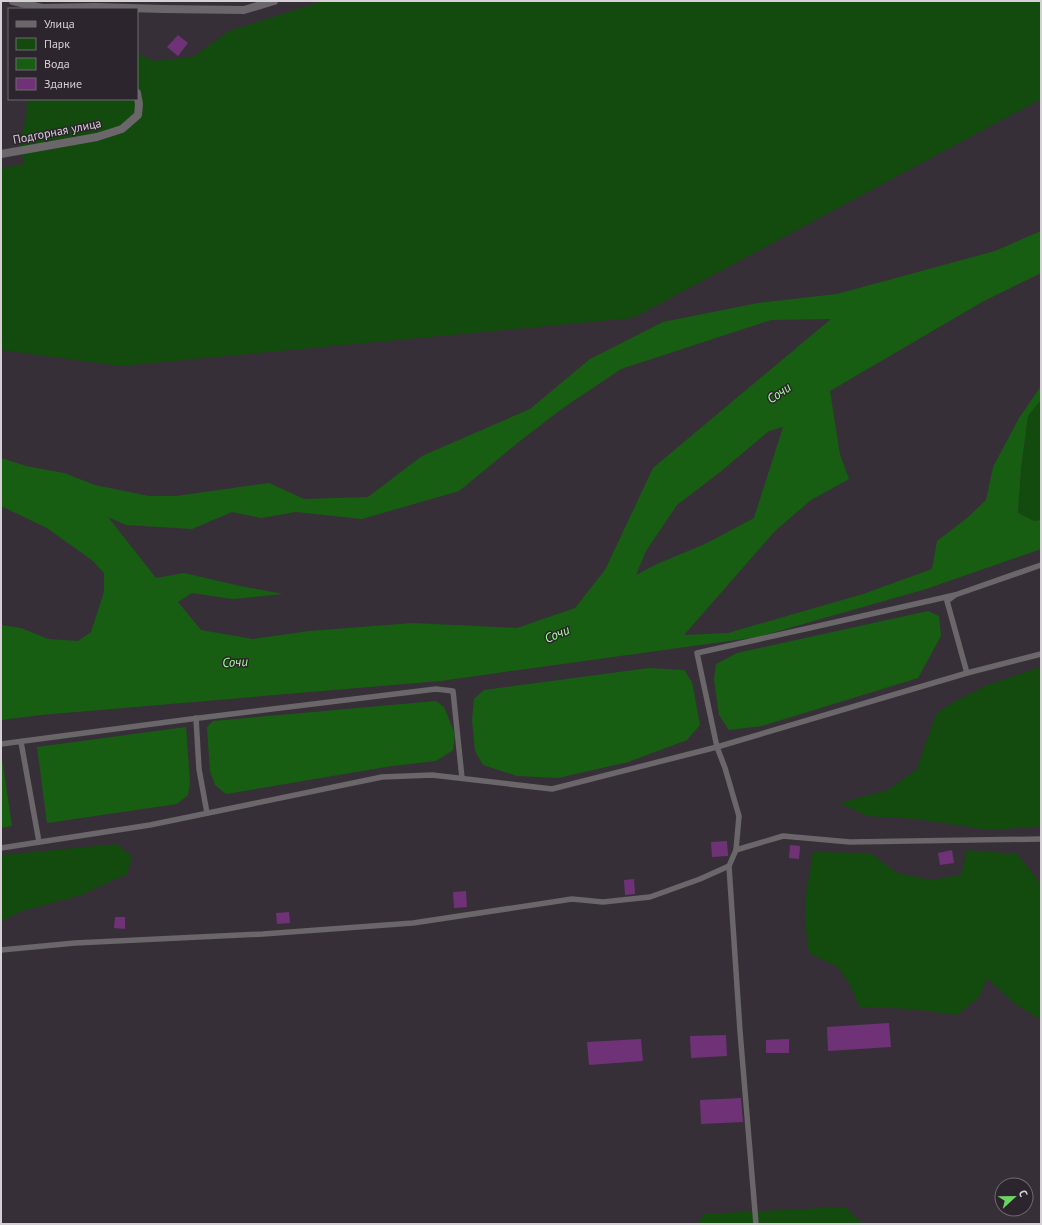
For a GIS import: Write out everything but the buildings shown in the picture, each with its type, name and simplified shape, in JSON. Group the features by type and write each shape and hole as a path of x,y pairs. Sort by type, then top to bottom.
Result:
{"street":[{"path":"13,1 42,8 96,8"},
{"path":"138,9 244,10 274,1"},
{"name":"Подгорная улица","path":"1,154 98,137 122,129 138,115 138,98"}],"lane":[{"path":"756,1224 729,866 736,850 739,816 725,768 717,747 697,653 955,595 1041,565"},
{"path":"955,595 947,601 967,673"},
{"path":"1,848 150,825 382,777 432,775 552,789 717,747 967,673 1041,654"},
{"path":"1,744 196,718 436,689 453,691 462,778"},
{"path":"196,718 199,769 207,813"},
{"path":"21,742 39,842"},
{"path":"736,850 783,836 850,842 1041,839"},
{"path":"1,950 75,943 263,934 413,922 572,899 603,902 650,898 729,866"}],"green space":[{"path":"323,1 1041,1 1041,99 633,318 121,366 1,350 1,168 24,164 19,140 26,120 27,100 138,100 138,53 154,61 193,57 229,31"},
{"path":"1041,400 1041,520 1034,521 1018,513 1021,469 1028,416"},
{"path":"1041,667 1041,826 989,830 917,819 867,816 840,803 888,790 917,769 936,714 950,704 985,686"},
{"path":"117,844 132,857 127,874 81,895 19,912 1,922 1,855"},
{"path":"967,850 1017,854 1041,884 1041,1020 1015,1004 987,978 979,997 957,1015 912,1009 860,1007 849,983 838,967 809,953 805,922 806,894 813,852 870,853 897,873 931,880 961,875"},
{"path":"845,1207 862,1224 698,1224 704,1214"}],"water":[{"name":"Сочи","path":"1041,231 1041,273 982,302 830,391 840,455 849,479 811,500 775,531 684,635 728,633 863,594 932,569 937,541 967,518 986,500 993,467 1019,418 1041,386 1041,400 1028,416 1021,469 1018,513 1034,521 1041,520 1041,549 926,589 758,637 440,681 41,715 1,720 1,625 21,628 48,639 78,641 91,632 104,592 104,573 93,561 47,528 1,506 1,458 26,466 64,473 95,485 149,496 176,496 269,483 304,499 368,497 422,456 530,409 590,359 663,322 758,303 837,294 995,251","holes":["831,319 653,468 605,570 575,608 517,628 413,623 309,631 253,639 201,630 178,602 192,593 233,599 283,594 184,573 156,578 108,517 126,525 192,529 232,512 261,518 296,512 362,519 459,491 563,408 621,369 771,320","783,427 754,518 705,544 657,564 636,575 646,551 677,505 720,472 769,431"]},
{"path":"928,611 939,616 941,636 918,678 762,726 729,730 719,715 714,679 716,664 737,653"},
{"path":"649,668 684,670 692,682 700,725 687,740 628,762 558,778 517,776 483,765 475,751 472,720 474,699 484,690"},
{"path":"436,701 444,707 455,734 453,750 436,761 392,766 226,794 215,785 210,771 207,727 213,721"},
{"path":"186,727 190,782 188,795 177,804 47,823 37,747"},
{"path":"1,752 12,826 1,828"}]}
